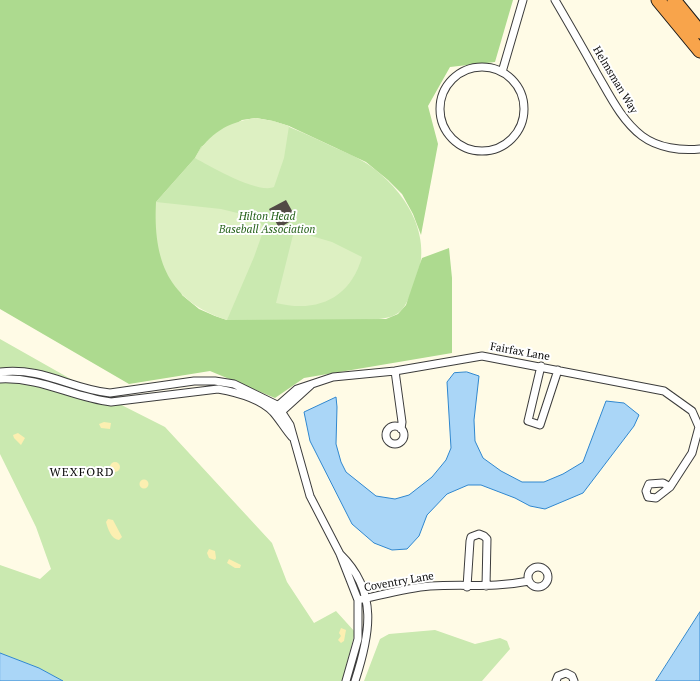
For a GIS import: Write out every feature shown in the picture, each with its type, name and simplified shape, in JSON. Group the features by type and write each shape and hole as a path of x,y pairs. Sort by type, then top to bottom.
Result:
{"highway":[{"path":"658,0 700,52"},
{"path":"674,0 700,32"}],"street":[{"path":"502,72 523,0"},
{"name":"Helmsman Way","path":"556,0 612,99 630,125 642,136 660,145 676,149 700,149"},
{"path":"490,68 502,72 512,80 520,91 524,104 523,117 519,130 510,140 499,148 486,151 472,150 460,145 450,136 443,126 440,113 441,100 446,88 454,78 471,69 490,68"},
{"name":"Fairfax Lane","path":"276,411 314,382 333,377 395,371 482,356 541,366 664,391 692,411"},
{"path":"541,366 528,421 540,425 558,370"},
{"path":"0,372 13,370 39,373 98,392 130,391 194,381 215,381 234,384 276,411 292,437 310,496 362,599 368,632 355,681"},
{"path":"395,371 402,422 401,429"},
{"path":"0,379 27,379 96,400 111,402 218,389 245,396 276,411"},
{"path":"130,391 131,400"},
{"path":"670,487 692,453 700,427 692,411 700,409"},
{"path":"467,587 470,541 472,537 479,534 484,536 486,539 486,586"},
{"name":"Coventry Lane","path":"362,599 430,586 467,587 509,585 529,581"},
{"path":"346,681 358,639 362,599"},
{"path":"556,681 558,676 566,673 572,676 574,681"}],"green space":[{"path":"0,0 513,0 495,62 450,67 428,106 438,144 421,235 413,214 402,194 366,162 289,126 256,118 242,120 201,147 195,158 156,202 182,295 199,309 227,320 386,319 398,314 406,305 422,258 449,248 452,278 452,353 304,378 275,398 210,371 129,384 0,309"},
{"path":"256,118 289,126 284,158 274,187 257,187 246,183 195,158 206,142 220,130 237,122"},
{"name":"Hilton Head Baseball Association","path":"273,121 299,131 366,163 380,174 404,200 413,216 419,232 421,249 420,266 415,284 406,303 398,313 385,318 365,320 227,320 156,202 195,158 201,147"},
{"path":"156,202 221,209 258,218 264,229 254,257 227,320 207,312 191,302 178,290 168,276 162,260 158,242"},
{"path":"298,232 332,242 362,257 357,271 349,283 340,293 330,300 305,306 291,306 276,303 293,235"},
{"path":"0,339 76,382 165,427 272,543 287,582 314,623 336,611 355,632 342,681 63,681 39,668 0,653 0,565 40,579 51,569 36,527 0,454"},
{"path":"435,630 475,644 500,638 507,641 510,649 482,681 364,681 380,639 389,634"}],"sand":[{"path":"104,422 111,423 110,429 101,428 99,424"},
{"path":"18,433 25,438 21,445 13,435"},
{"path":"113,462 117,462 119,463 119,471 113,472 110,469 110,465"},
{"path":"144,479 149,484 144,489 139,484"},
{"path":"108,519 113,520 122,537 119,540 114,538 110,533 106,522"},
{"path":"209,549 215,551 215,560 209,558 207,553"},
{"path":"229,559 241,565 240,568 235,568 227,563"},
{"path":"341,628 346,630 344,641 341,643 338,640 341,636 339,633"}],"water":[{"path":"467,372 479,376 474,420 475,441 483,458 501,471 522,482 544,482 563,474 583,462 606,401 624,403 639,415 634,426 583,493 545,509 530,506 515,498 481,485 468,485 447,494 427,515 419,536 407,549 392,550 374,543 352,524 310,441 304,412 336,397 336,444 341,462 346,472 376,496 395,499 409,495 432,477 446,460 451,448 447,382 454,373"},
{"path":"700,612 700,681 656,681"},
{"path":"0,653 39,668 63,681 0,681"}],"building":[{"path":"286,200 296,218 279,228 269,209"}],"district":[{"name":"WEXFORD","path":"82,473"}]}
